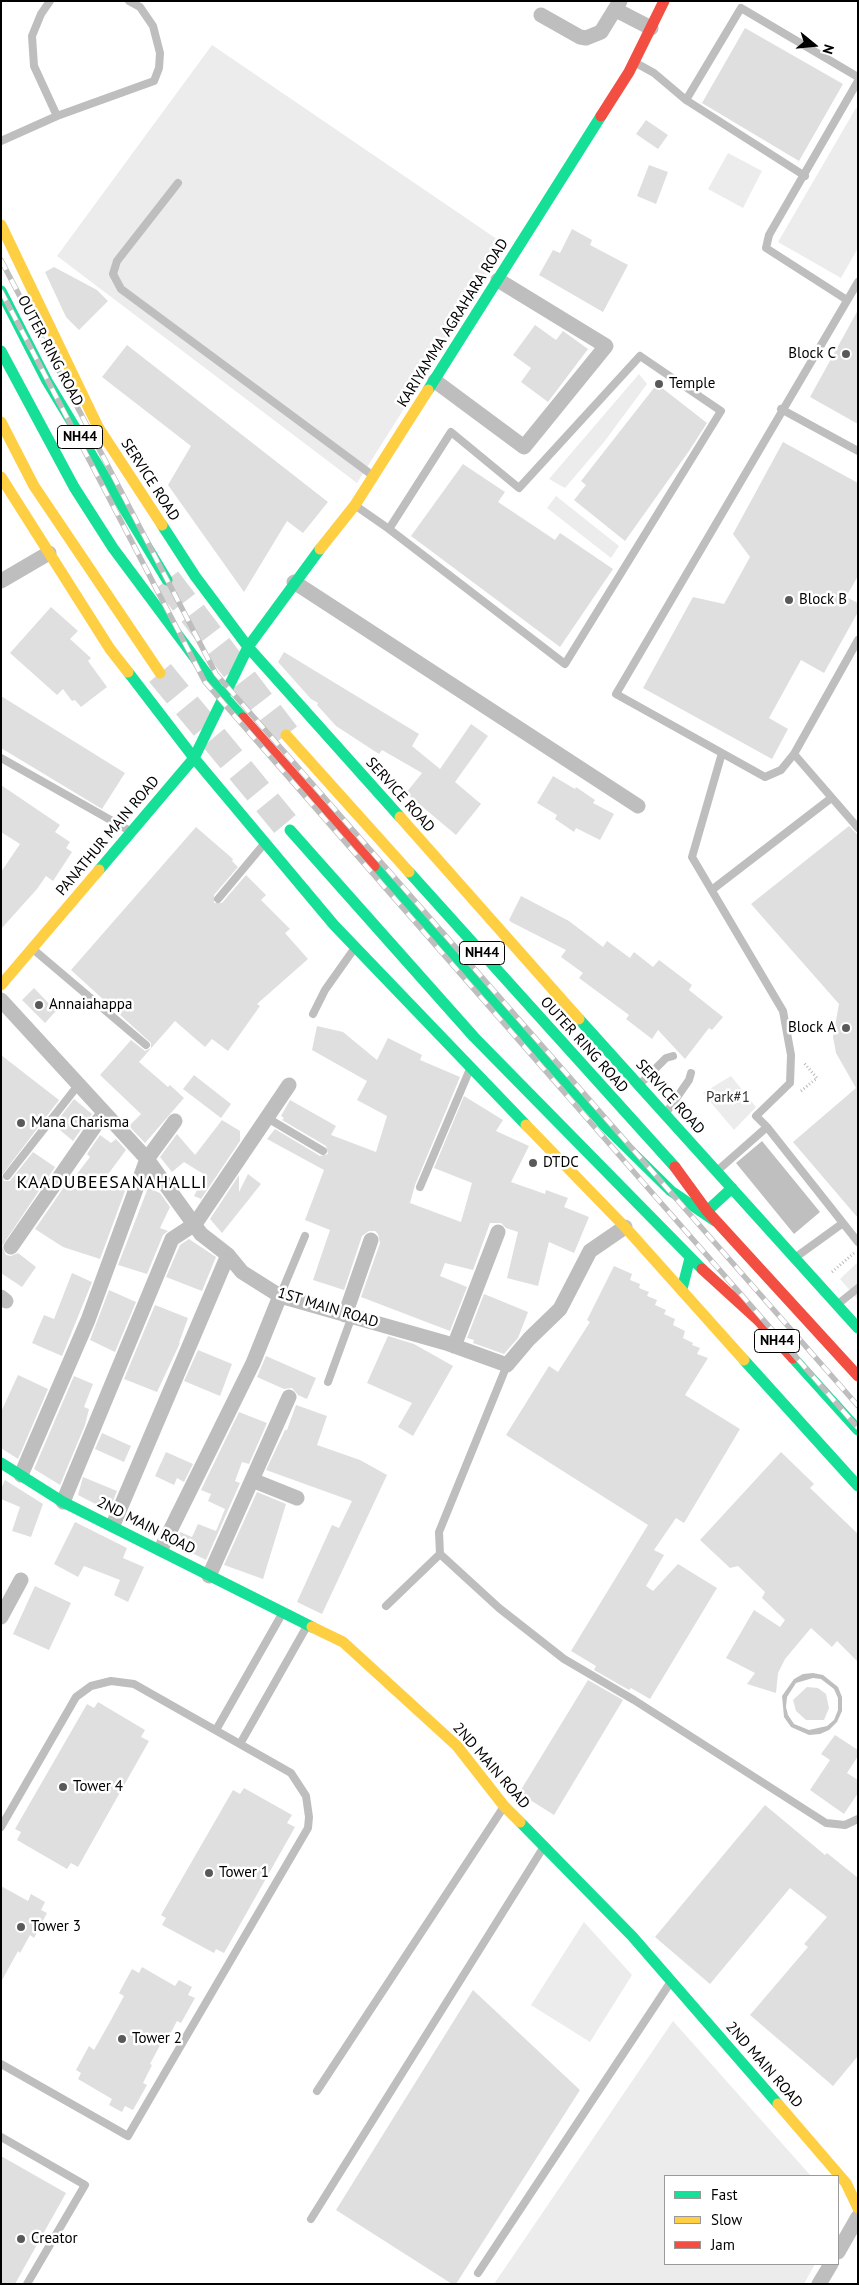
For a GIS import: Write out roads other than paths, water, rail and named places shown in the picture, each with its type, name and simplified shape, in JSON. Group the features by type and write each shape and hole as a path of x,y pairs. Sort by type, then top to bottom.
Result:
{"main road":[{"name":"KARIYAMMA AGRAHARA ROAD","path":"224,697 248,647 294,582 355,505 435,381 634,62 664,1"},
{"name":"SERVICE ROAD","path":"1,225 98,428 195,576 248,647 468,892 664,1115 858,1328"},
{"name":"OUTER RING ROAD","path":"1,291 47,382 167,580"},
{"path":"1,351 78,495 113,548 224,697 605,1126 671,1191 716,1221"},
{"path":"1,422 34,486 98,584 160,673"},
{"path":"1,477 110,649 194,758 265,843 356,947 625,1227 858,1486"},
{"name":"PANATHUR MAIN ROAD","path":"1,985 194,758 224,697"},
{"name":"OUTER RING ROAD","path":"286,735 677,1170 707,1212 858,1376"},
{"name":"NH44","path":"290,830 474,1037 690,1258 759,1321 858,1430"},
{"path":"707,1212 732,1188"},
{"path":"682,1289 690,1258"},
{"name":"2ND MAIN ROAD","path":"1,1463 63,1502 161,1549 209,1576 343,1642 450,1739 504,1806 632,1936 846,2183 858,2208"}],"street":[{"path":"541,15 580,37 586,38 600,32 618,6 651,28"},
{"path":"435,381 524,447 606,346 498,280"},
{"path":"1,581 49,553"},
{"path":"294,582 638,806"},
{"name":"1ST MAIN ROAD","path":"1,1000 147,1159 201,1234 228,1255 242,1272 280,1296 454,1346 507,1365"},
{"path":"63,1502 172,1239 195,1224 268,1119 289,1085"},
{"path":"11,1247 104,1113"},
{"path":"21,1475 88,1320 147,1159 175,1121"},
{"path":"507,1365 529,1339 560,1309 590,1250 625,1227"},
{"path":"454,1346 498,1232"},
{"path":"348,1315 371,1240"},
{"path":"113,1526 228,1255"},
{"path":"161,1549 252,1364 280,1296"},
{"path":"209,1576 289,1397"},
{"path":"252,1480 296,1498"},
{"path":"1,1617 21,1580"},
{"path":"839,2250 858,2218"},
{"path":"820,2284 830,2265"}],"lane":[{"path":"50,1 41,14 32,36 34,66 57,116"},
{"path":"1,141 57,116 154,81 159,68 160,54 153,26 140,7 129,1"},
{"path":"686,100 741,8 858,77"},
{"path":"634,62 654,74 686,100 804,176"},
{"path":"847,300 766,248 769,235 858,81"},
{"path":"178,183 117,261 113,274 122,289 374,476"},
{"path":"858,282 616,694 765,777 781,770 794,754 858,640"},
{"path":"355,505 565,664 720,412 640,356 519,488 451,432 389,529"},
{"path":"782,409 858,451"},
{"path":"722,753 692,856 783,1011 791,1055 790,1083 756,1116 767,1127 858,1242"},
{"path":"794,754 830,799 858,828"},
{"path":"1,758 132,832"},
{"path":"713,889 830,799"},
{"path":"218,899 265,843"},
{"path":"313,1014 325,990 356,947"},
{"path":"32,948 146,1045"},
{"path":"638,1085 666,1058 673,1056"},
{"path":"420,1187 470,1067"},
{"path":"664,1115 690,1080 691,1073"},
{"path":"7,1176 78,1084"},
{"path":"268,1119 323,1151"},
{"path":"717,1171 767,1127"},
{"path":"794,1258 844,1223"},
{"path":"280,1296 305,1236"},
{"path":"837,1305 858,1288"},
{"path":"328,1382 348,1315"},
{"path":"507,1365 439,1532 440,1554 499,1608 564,1659 634,1700 826,1823 845,1825 858,1819"},
{"path":"386,1606 440,1554"},
{"path":"216,1730 283,1612"},
{"path":"240,1744 308,1624"},
{"path":"1,1827 76,1697 91,1686 111,1680 134,1684 291,1773 297,1780 308,1806 308,1828 128,2136 1,2064"},
{"path":"316,2091 504,1806"},
{"path":"311,2219 544,1847"},
{"path":"478,2273 671,1982"},
{"path":"1,2137 85,2185 27,2284"}],"tunnel":[{"path":"167,580 286,735"},
{"path":"160,673 290,830"}],"railway":[{"path":"1,260 216,674 858,1406"},
{"path":"1,291 205,682 858,1428"}],"place":[{"name":"Block C","path":"846,354"},
{"name":"Temple","path":"659,384"},
{"name":"Block B","path":"789,600"},
{"name":"Annaiahappa","path":"39,1005"},
{"name":"Block A","path":"846,1028"},
{"name":"Mana Charisma","path":"21,1123"},
{"name":"DTDC","path":"533,1163"},
{"name":"Tower 4","path":"63,1787"},
{"name":"Tower 1","path":"209,1873"},
{"name":"Tower 3","path":"21,1927"},
{"name":"Tower 2","path":"122,2039"},
{"name":"Creator","path":"21,2239"}],"district":[{"name":"KAADUBEESANAHALLI","path":"112,1183"}],"park label":[{"name":"Park#1","path":"728,1098"}]}
